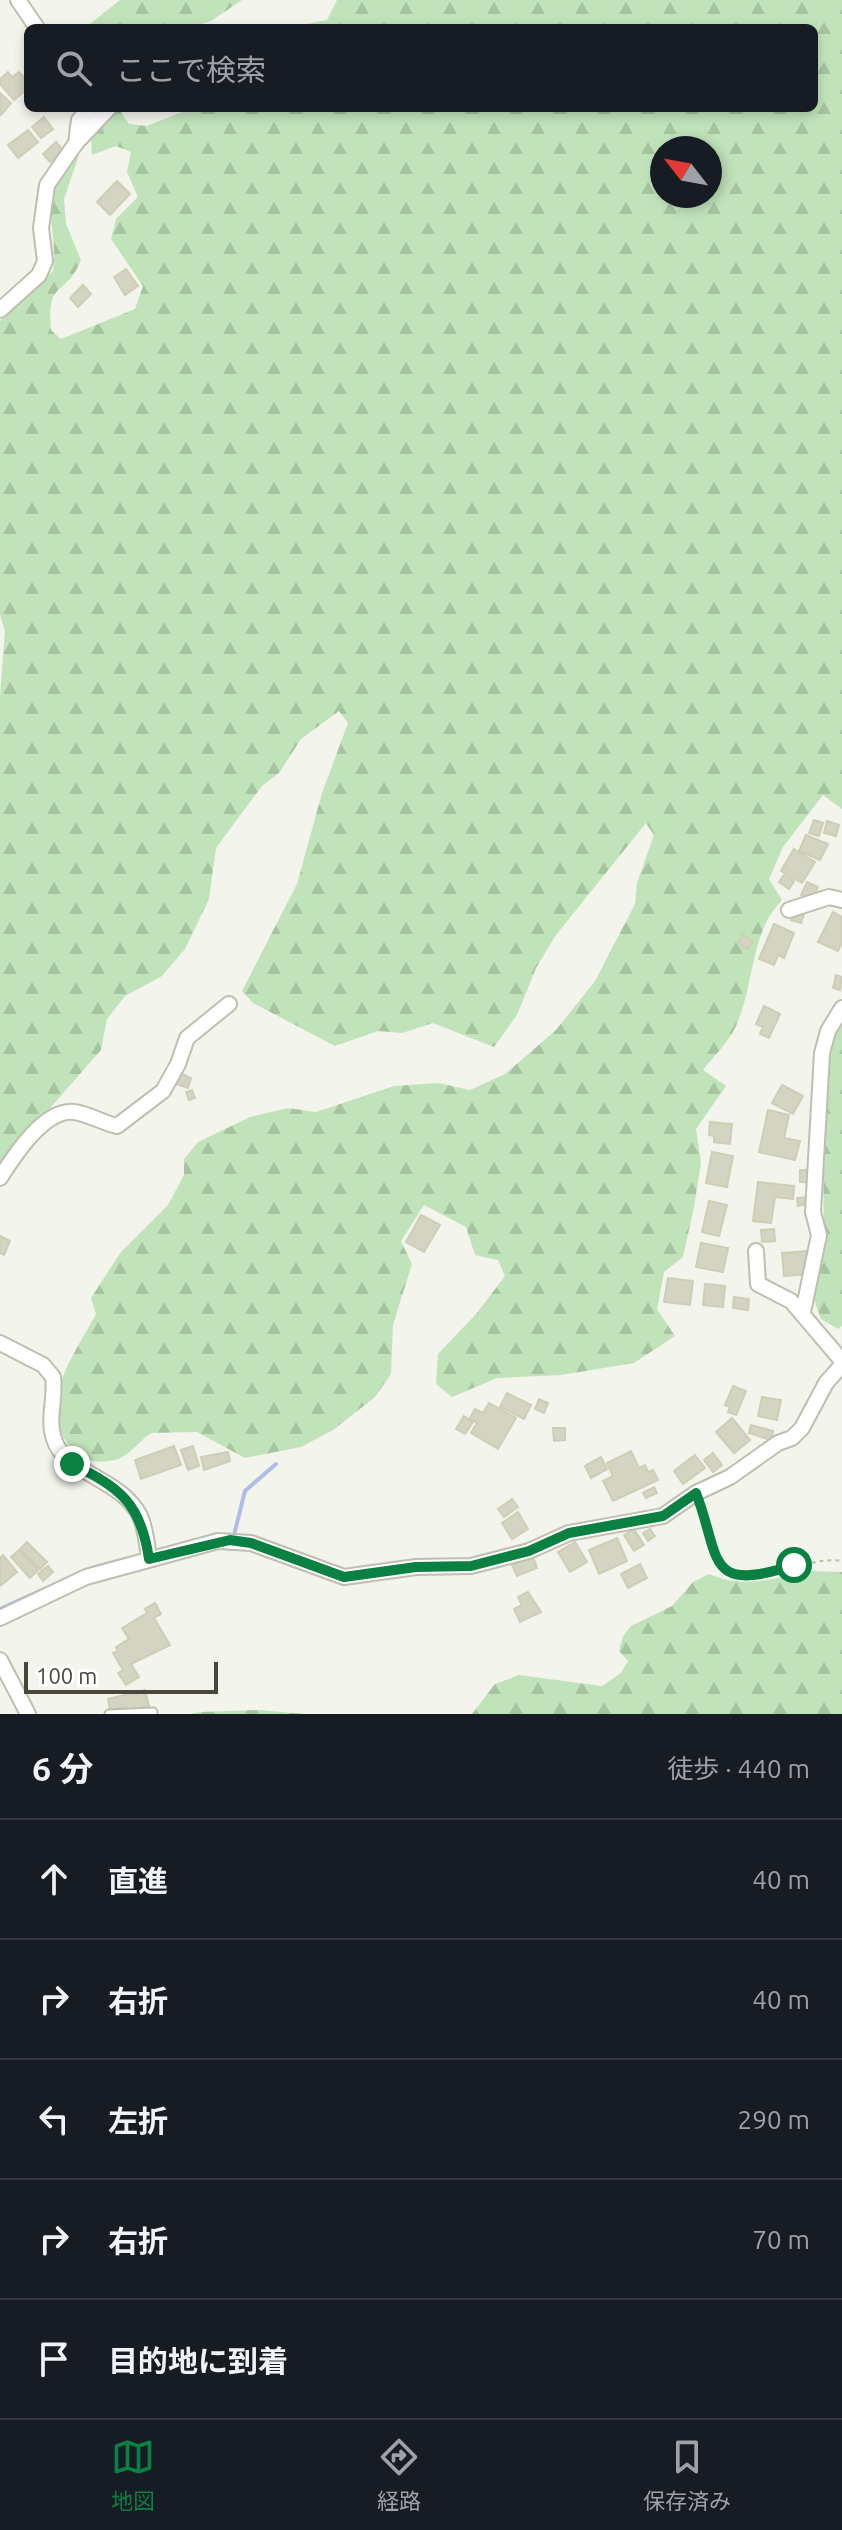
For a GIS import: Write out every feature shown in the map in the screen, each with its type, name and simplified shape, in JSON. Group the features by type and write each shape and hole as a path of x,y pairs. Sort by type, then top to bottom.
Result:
{"street":[{"path":"18,0 34,24"},
{"path":"76,143 79,120 86,112"},
{"path":"0,310 39,275 45,261 41,228 47,185 76,143 105,112"},
{"path":"789,910 829,897 842,900"},
{"path":"0,1178 41,1127 57,1116 73,1112 117,1126 127,1119 163,1091 194,1030 229,1004"},
{"path":"803,1312 819,1235 813,1212 822,1053 828,1031 842,1008"},
{"path":"0,1618 86,1577 230,1540 251,1543 344,1577 416,1567 471,1566 529,1551 569,1533 663,1516 696,1493 730,1477 765,1451 792,1438 842,1363 803,1312 791,1301 758,1284 756,1251"},
{"path":"0,1343 43,1365 53,1377 51,1423 60,1452 72,1464 108,1482 138,1513 149,1559"},
{"path":"0,1660 28,1714"}],"lane":[{"path":"109,1714 153,1712"}],"path":[{"path":"696,1493 716,1562 721,1569 761,1576 815,1560 842,1561"}],"green space":[{"path":"120,0 242,0 202,24 90,24"},
{"path":"337,0 842,0 842,809 823,795 783,847 769,879 782,900 771,913 758,944 736,1026 703,1070 726,1086 696,1129 701,1163 683,1257 664,1272 657,1309 675,1336 634,1363 561,1375 497,1378 452,1397 436,1384 438,1354 477,1313 505,1276 498,1260 475,1255 466,1227 424,1205 401,1241 412,1264 393,1325 391,1374 375,1397 333,1430 301,1447 245,1458 197,1432 151,1433 118,1459 103,1462 89,1460 69,1446 62,1434 57,1407 61,1383 74,1352 96,1314 91,1298 121,1252 168,1205 184,1175 184,1159 198,1142 250,1117 288,1108 316,1112 394,1086 438,1083 470,1090 505,1074 556,1030 595,981 635,904 637,883 654,835 646,823 556,935 536,968 517,1015 494,1047 433,1023 402,1033 378,1031 335,1046 253,1003 242,991 297,884 322,793 348,723 339,711 301,739 279,773 262,786 216,848 209,899 185,949 162,976 125,996 107,1019 101,1050 0,1165 0,697 5,631 0,615 0,321 53,271 51,211 56,186 79,155 64,199 66,224 81,260 51,302 51,330 61,339 135,309 143,286 111,239 116,219 138,197 127,172 131,152 116,146 92,155 91,138 114,112 121,112 129,124 147,126 182,112 818,112 818,24 308,24 327,20"},
{"path":"842,1013 842,1326 838,1329 821,1319 813,1297 824,1252 823,1138 827,1042"},
{"path":"809,1571 842,1572 842,1714 472,1714 495,1684 519,1675 602,1686 621,1673 628,1661 619,1651 623,1636 631,1626 672,1606 693,1582 709,1574 746,1582"},
{"path":"259,1710 305,1714 190,1714 200,1712"}],"building":[{"path":"8,72 12,77 19,72 24,78 24,91 14,100 0,84 0,79"},
{"path":"0,93 11,103 1,115 0,114"},
{"path":"44,117 53,129 41,138 32,127"},
{"path":"28,130 38,142 18,158 8,145"},
{"path":"56,142 63,150 50,162 43,154"},
{"path":"117,181 130,194 110,215 97,202"},
{"path":"126,269 138,286 125,295 114,277"},
{"path":"83,285 91,294 78,307 70,298"},
{"path":"814,820 823,823 819,836 809,833"},
{"path":"827,821 839,825 836,836 824,833"},
{"path":"806,835 828,844 820,860 799,851"},
{"path":"794,849 815,862 802,883 781,871"},
{"path":"784,875 794,881 789,889 779,882"},
{"path":"807,882 818,887 812,900 801,895"},
{"path":"794,911 804,914 801,923 791,920"},
{"path":"833,912 842,917 842,943 838,951 818,942"},
{"path":"774,924 794,933 784,958 778,955 774,965 759,959"},
{"path":"743,935 753,942 747,949 738,942"},
{"path":"836,975 842,977 840,990 833,988"},
{"path":"764,1006 780,1014 769,1038 760,1034 763,1027 756,1024"},
{"path":"180,1073 191,1078 188,1088 176,1084"},
{"path":"782,1085 803,1096 793,1114 772,1103"},
{"path":"192,1090 195,1098 189,1100 186,1092"},
{"path":"768,1110 789,1115 784,1138 800,1141 795,1160 759,1152"},
{"path":"710,1122 732,1124 730,1144 714,1142 714,1136 709,1135"},
{"path":"712,1152 733,1156 727,1187 706,1183"},
{"path":"800,1170 810,1170 810,1182 800,1182"},
{"path":"758,1182 794,1186 793,1199 775,1197 771,1223 753,1221"},
{"path":"805,1197 806,1204 798,1206 797,1198"},
{"path":"709,1201 727,1205 719,1236 702,1232"},
{"path":"421,1215 440,1225 424,1252 406,1242"},
{"path":"774,1229 775,1241 762,1242 761,1230"},
{"path":"0,1236 10,1241 4,1255 0,1253"},
{"path":"701,1243 728,1248 723,1272 696,1267"},
{"path":"807,1251 809,1274 784,1276 782,1253"},
{"path":"668,1278 693,1281 690,1305 664,1302"},
{"path":"705,1284 725,1286 723,1307 703,1305"},
{"path":"734,1297 749,1299 748,1310 733,1308"},
{"path":"733,1386 746,1391 736,1415 728,1412 730,1407 725,1405"},
{"path":"507,1393 531,1405 524,1419 500,1407"},
{"path":"762,1397 781,1400 777,1420 758,1416"},
{"path":"539,1399 548,1403 544,1413 535,1409"},
{"path":"489,1403 516,1418 498,1449 471,1433 477,1423 470,1418 475,1409 483,1413"},
{"path":"464,1416 473,1422 465,1434 456,1429"},
{"path":"732,1418 750,1440 734,1453 716,1432"},
{"path":"751,1425 773,1431 771,1440 749,1433"},
{"path":"553,1428 565,1428 565,1440 554,1441"},
{"path":"174,1446 181,1465 141,1479 135,1460"},
{"path":"193,1446 199,1466 188,1470 181,1450"},
{"path":"631,1451 639,1468 645,1465 648,1472 653,1470 658,1480 613,1501 603,1481 613,1476 607,1463"},
{"path":"228,1452 230,1461 204,1470 201,1457"},
{"path":"713,1453 722,1465 713,1472 704,1460"},
{"path":"695,1455 705,1468 683,1484 674,1471"},
{"path":"601,1457 607,1469 591,1478 585,1466"},
{"path":"654,1487 657,1493 646,1498 643,1493"},
{"path":"512,1499 518,1507 504,1517 498,1509"},
{"path":"518,1512 528,1529 512,1539 502,1523"},
{"path":"634,1529 644,1545 634,1551 624,1535"},
{"path":"650,1529 655,1536 648,1541 643,1533"},
{"path":"617,1538 627,1561 599,1574 589,1550"},
{"path":"27,1542 47,1562 40,1569 20,1549"},
{"path":"575,1542 587,1562 570,1572 558,1552"},
{"path":"19,1550 38,1570 30,1578 11,1557"},
{"path":"3,1555 17,1572 0,1586 0,1558"},
{"path":"533,1557 537,1568 517,1576 512,1565"},
{"path":"640,1564 647,1578 628,1588 621,1574"},
{"path":"48,1566 53,1572 43,1581 38,1574"},
{"path":"528,1592 541,1612 520,1622 514,1609 522,1605 518,1597"},
{"path":"155,1603 161,1614 154,1618 170,1645 131,1664 139,1677 126,1685 118,1673 123,1670 113,1653 118,1651 116,1647 129,1639 122,1628 147,1613 145,1609"},
{"path":"145,1690 149,1706 123,1712 122,1708 110,1710 108,1699"}],"waterway":[{"path":"233,1539 245,1491 276,1464"},
{"path":"92,1568 129,1558"},
{"path":"0,1609 69,1578"}],"route":[{"path":"72,1464 108,1482 138,1513 145,1528 149,1559 230,1540 283,1553 344,1577 416,1567 471,1566 529,1551 569,1533 663,1516 696,1493 716,1562 721,1569 761,1576 794,1565"}]}
